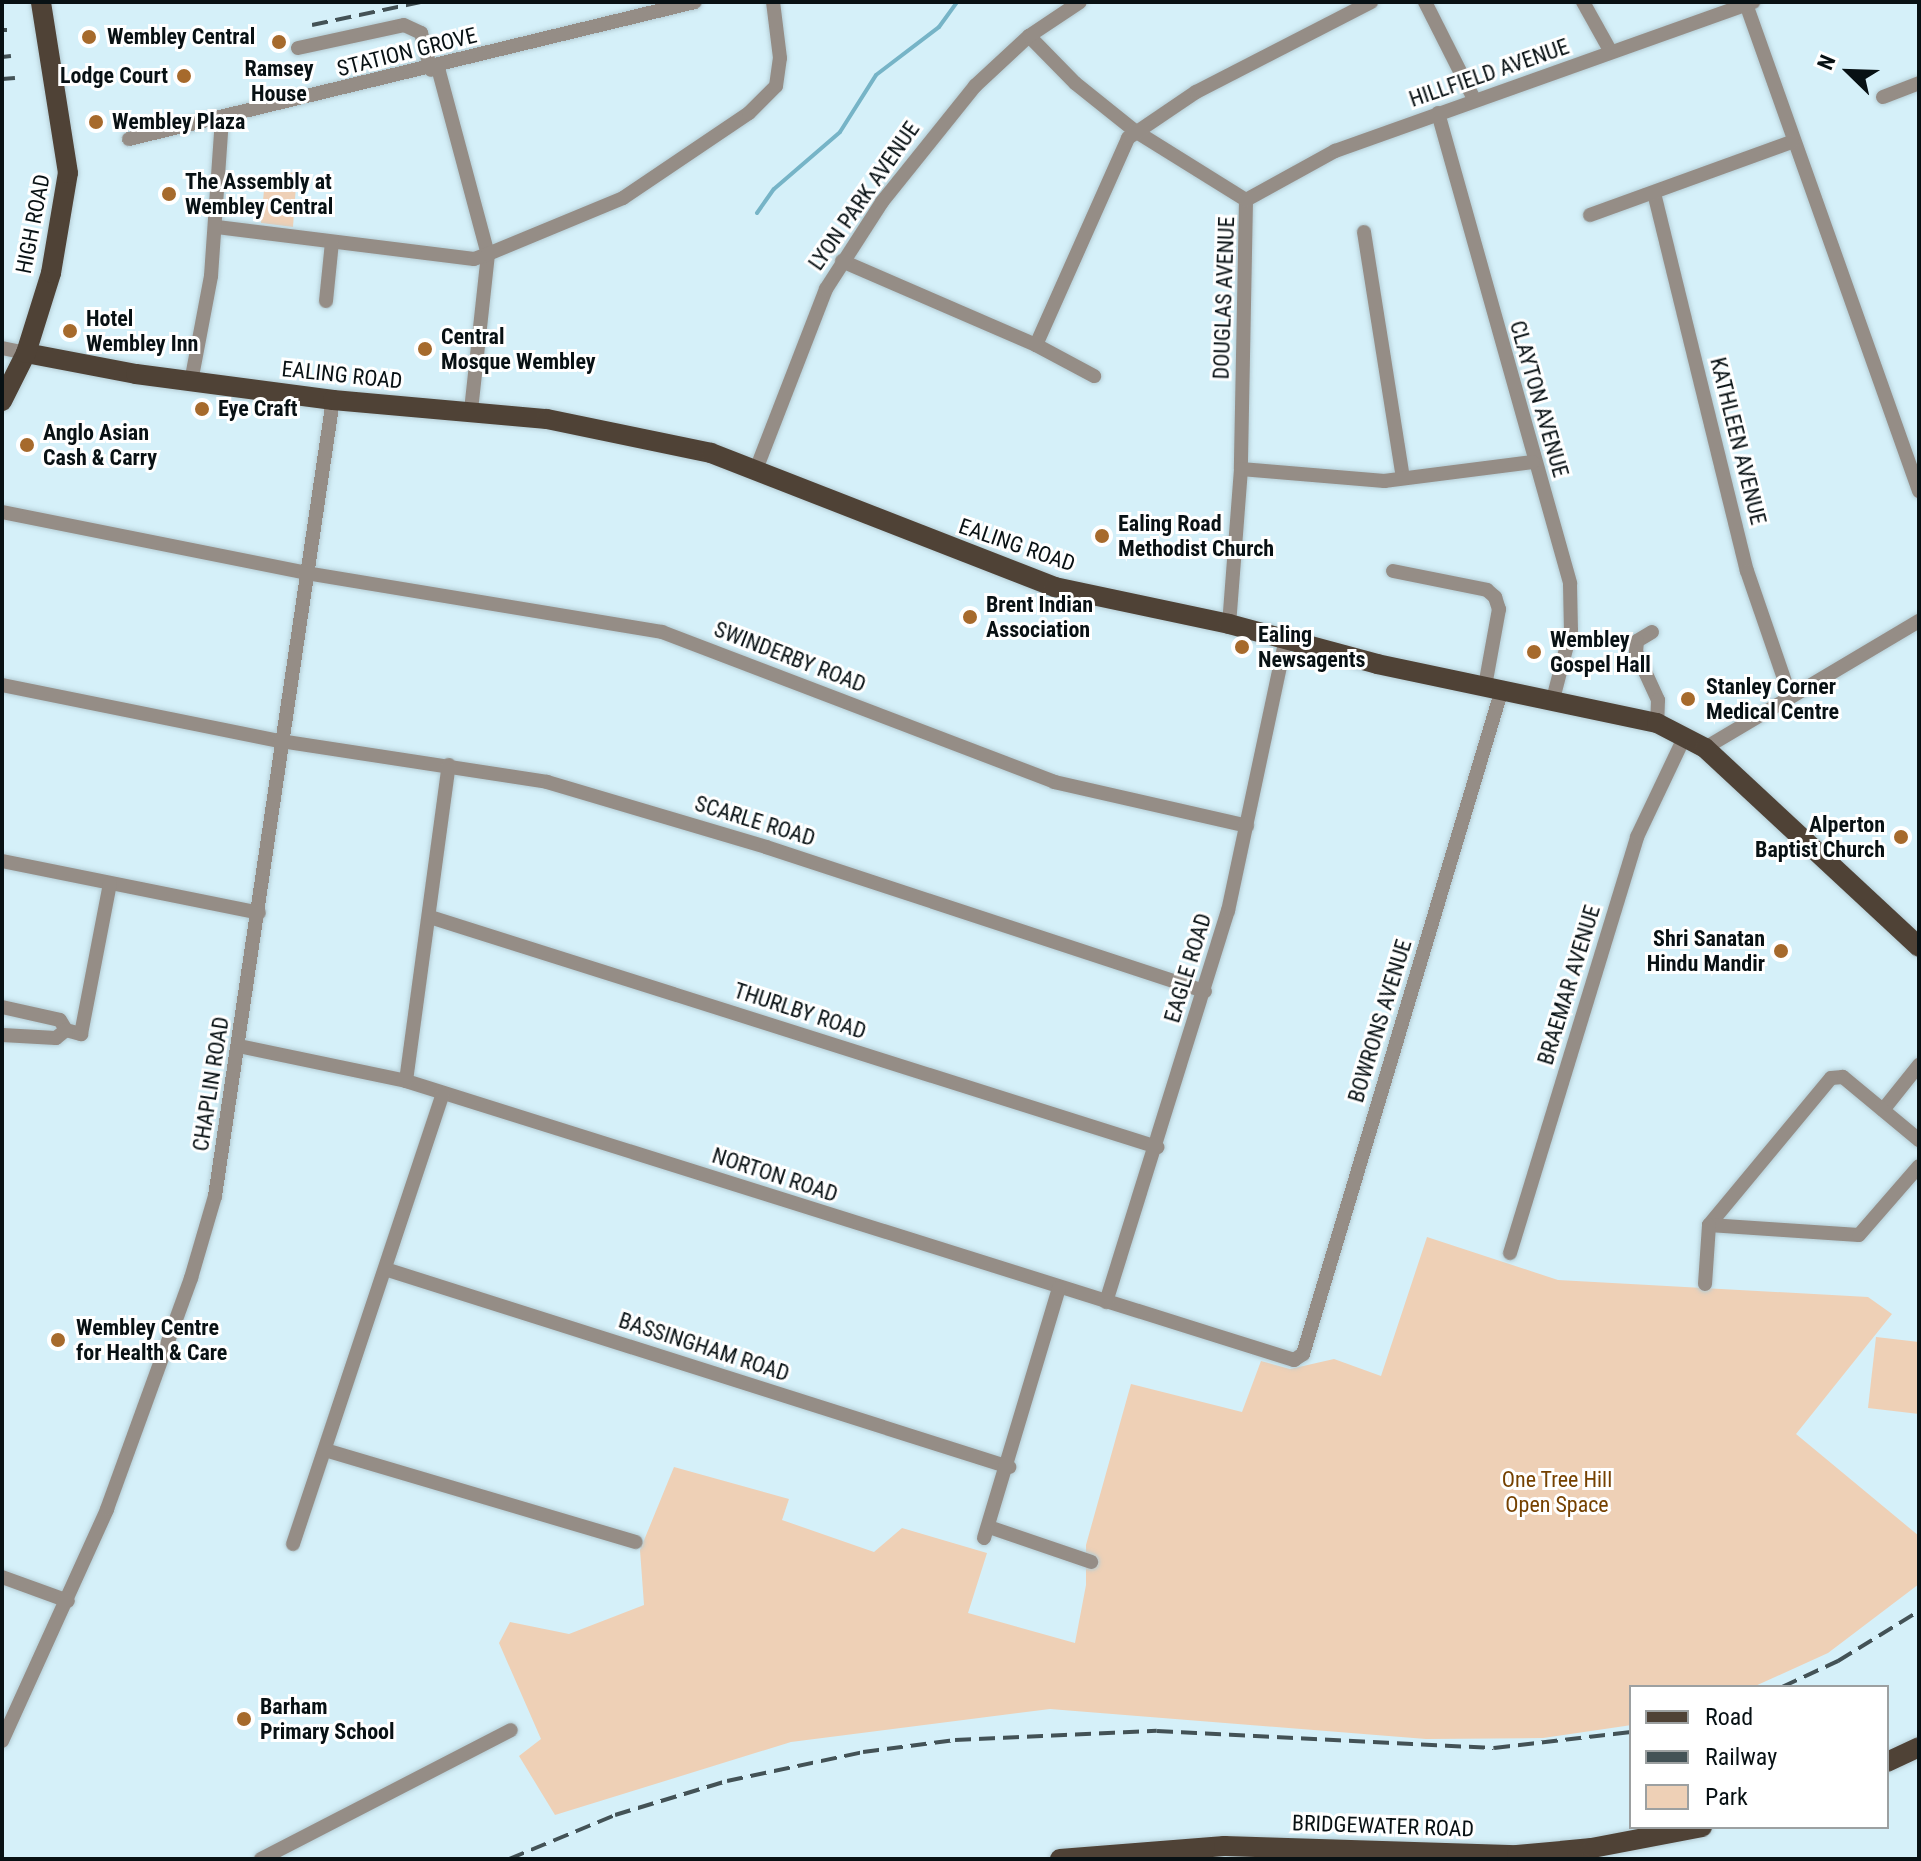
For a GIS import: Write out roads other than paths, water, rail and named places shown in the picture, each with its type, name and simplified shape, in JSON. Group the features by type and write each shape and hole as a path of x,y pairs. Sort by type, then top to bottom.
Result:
{"main road":[{"name":"HIGH ROAD","path":"2,401 26,353 51,273 68,173 41,2"},
{"name":"EALING ROAD","path":"26,353 191,382 333,400 471,410 573,424 757,467 1032,580 1229,624 1377,664 1657,723 1705,748 1919,947"},
{"path":"1889,1761 1919,1747"},
{"name":"BRIDGEWATER ROAD","path":"1060,1859 1280,1852 1517,1855 1592,1848 1692,1829"}],"street":[{"name":"STATION GROVE","path":"129,139 434,69 695,2"},
{"path":"217,227 474,259 488,254 623,198 749,113 776,86 780,58 773,2"},
{"name":"LYON PARK AVENUE","path":"757,467 815,313 842,261 934,135 975,86 1029,36 1080,2"},
{"path":"1036,345 1123,145 1135,131 1196,92 1371,2"},
{"path":"1425,2 1474,99"},
{"path":"1583,2 1611,52"},
{"path":"1750,3 1792,142 1919,491"},
{"name":"HILLFIELD AVENUE","path":"1246,200 1335,151 1750,3"},
{"path":"298,48 404,25 421,33 488,254 471,410"},
{"name":"DOUGLAS AVENUE","path":"1029,36 1075,83 1135,131 1246,200 1241,469 1229,624"},
{"path":"1883,97 1919,83"},
{"name":"CLAYTON AVENUE","path":"1438,113 1533,462 1570,584 1571,630 1553,699"},
{"path":"191,382 217,227 222,120"},
{"path":"1590,215 1792,142"},
{"name":"KATHLEEN AVENUE","path":"1654,193 1747,571 1790,696"},
{"path":"1364,232 1403,478"},
{"path":"326,301 332,242"},
{"path":"842,261 1036,345 1094,376"},
{"path":"2,348 26,353"},
{"name":"CHAPLIN ROAD","path":"2,1741 68,1601 191,1278 215,1196 259,913 280,741 333,400"},
{"path":"1241,469 1355,482 1533,462"},
{"name":"SWINDERBY ROAD","path":"2,512 306,573 662,632 1054,782 1247,826"},
{"name":"BOWRONS AVENUE","path":"1294,1360 1303,1354 1494,688 1499,609 1495,597 1487,590 1393,571"},
{"path":"1705,748 1790,696 1878,650 1919,621"},
{"path":"1652,632 1637,641 1636,652 1658,700 1657,723"},
{"name":"EAGLE ROAD","path":"1106,1302 1205,991 1247,826 1286,639"},
{"name":"SCARLE ROAD","path":"2,685 280,741 547,782 751,842 1205,991"},
{"name":"BRAEMAR AVENUE","path":"1510,1253 1637,837 1685,736"},
{"path":"406,1081 449,765"},
{"path":"2,861 259,913"},
{"path":"2,1007 60,1020 66,1030 81,1034 110,884"},
{"name":"THURLBY ROAD","path":"430,917 1157,1147"},
{"path":"2,1035 56,1038 66,1030"},
{"name":"NORTON ROAD","path":"239,1046 406,1081 1294,1360"},
{"path":"1883,1110 1919,1065"},
{"path":"1705,1284 1709,1225 1831,1078 1843,1077 1919,1140"},
{"path":"293,1544 443,1093"},
{"path":"1709,1225 1859,1235 1919,1166"},
{"name":"BASSINGHAM ROAD","path":"385,1269 1009,1467"},
{"path":"1059,1288 1009,1467 986,1533 1091,1562"},
{"path":"325,1450 636,1542"},
{"path":"2,1577 68,1601"},
{"path":"261,1859 511,1730"}],"waterway":[{"path":"757,213 774,189 840,132 876,75 939,27 957,2"}],"railway":[{"path":"312,25 421,2"},
{"path":"2,30 7,30"},
{"path":"2,57 11,56"},
{"path":"2,79 15,78"},
{"path":"1786,1685 1838,1661 1919,1611"},
{"path":"509,1859 615,1815 727,1781 863,1752 955,1740 1157,1731 1494,1748 1629,1732"}],"place":[{"name":"Wembley Central","path":"89,37"},
{"name":"Ramsey House","path":"279,42"},
{"name":"Lodge Court","path":"184,76"},
{"name":"Wembley Plaza","path":"96,122"},
{"name":"The Assembly at Wembley Central","path":"169,194"},
{"name":"Hotel Wembley Inn","path":"70,331"},
{"name":"Central Mosque Wembley","path":"425,349"},
{"name":"Eye Craft","path":"202,409"},
{"name":"Anglo Asian Cash & Carry","path":"27,445"},
{"name":"Ealing Road Methodist Church","path":"1102,536"},
{"name":"Brent Indian Association","path":"970,617"},
{"name":"Ealing Newsagents","path":"1242,647"},
{"name":"Wembley Gospel Hall","path":"1534,652"},
{"name":"Stanley Corner Medical Centre","path":"1688,699"},
{"name":"Alperton Baptist Church","path":"1901,837"},
{"name":"Shri Sanatan Hindu Mandir","path":"1781,951"},
{"name":"Wembley Centre for Health & Care","path":"58,1340"},
{"name":"Barham Primary School","path":"244,1719"}],"park label":[{"name":"One Tree Hill Open Space","path":"1557,1492"}]}
